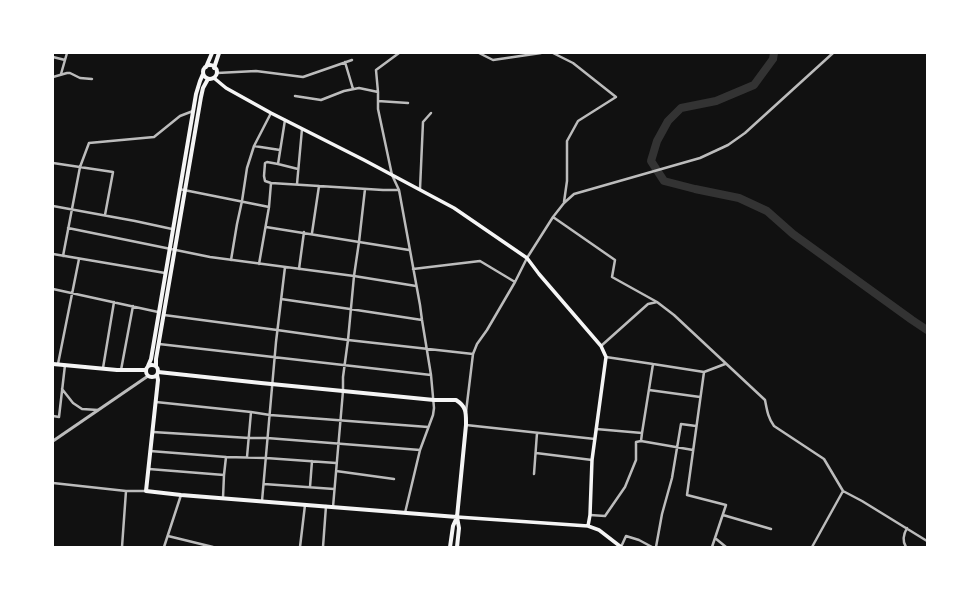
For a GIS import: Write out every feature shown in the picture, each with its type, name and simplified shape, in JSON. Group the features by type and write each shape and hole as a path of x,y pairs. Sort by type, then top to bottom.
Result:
{"main road":[{"path":"212,53 204,70 204,74 196,94 151,360 146,374 153,377 158,374 434,400 456,400 463,406 466,412 457,517 459,528 457,547"},
{"path":"214,78 216,73 214,68 219,53"},
{"path":"206,67 211,66 214,68"},
{"path":"204,74 208,79"},
{"path":"208,79 214,78 226,88 271,113 454,208 527,258 601,346 606,357 592,460 590,515 588,526"},
{"path":"208,79 203,88 201,97 158,344 156,359 158,380 146,491 405,513 588,526 599,530 621,547"},
{"path":"53,364 121,370 147,368 152,364 156,366"},
{"path":"450,547 453,526 457,517"}],"street":[{"path":"61,74 67,53"},
{"path":"399,53 376,70 378,109 392,175 399,190 420,305 434,400 433,415 420,450 405,513"},
{"path":"479,53 494,60 542,53"},
{"path":"553,53 573,63 616,97 578,120 567,141 567,181 564,203"},
{"path":"466,412 474,354 477,344 487,330 515,282 527,258 553,217 564,203 574,194 700,158 728,145 745,133 833,53"},
{"path":"53,57 64,60"},
{"path":"216,73 256,71 303,77 352,60"},
{"path":"345,62 353,89"},
{"path":"53,77 70,73 80,78 92,79"},
{"path":"295,96 321,100 344,91 359,88 378,92"},
{"path":"378,101 408,103"},
{"path":"63,256 80,167 89,143 154,137 180,116 193,111"},
{"path":"231,260 247,168 254,146 271,113"},
{"path":"420,190 423,122 431,113"},
{"path":"278,164 285,120"},
{"path":"297,184 302,129"},
{"path":"254,146 280,150"},
{"path":"298,169 267,162 265,163 264,178 265,181 271,183 399,190"},
{"path":"53,163 113,172 105,216"},
{"path":"259,264 269,207 271,183"},
{"path":"312,233 319,186"},
{"path":"179,189 269,207"},
{"path":"332,507 344,365 365,189"},
{"path":"53,206 172,229"},
{"path":"553,217 615,260 612,277 657,302 674,315 765,400 768,416 774,426 824,459 843,491 927,541"},
{"path":"266,226 410,250"},
{"path":"68,228 210,257 354,276 416,286"},
{"path":"299,269 304,232"},
{"path":"53,254 165,273"},
{"path":"58,364 79,259"},
{"path":"413,269 480,261 515,282"},
{"path":"262,501 277,330 285,267"},
{"path":"53,289 158,312"},
{"path":"281,299 350,308 422,320"},
{"path":"103,368 114,302"},
{"path":"601,346 648,304 657,302"},
{"path":"121,370 133,306"},
{"path":"163,315 348,340 474,354"},
{"path":"158,344 431,375"},
{"path":"606,357 704,372 725,364"},
{"path":"641,441 653,364"},
{"path":"53,416 58,417 65,365"},
{"path":"704,372 687,495 726,505 712,547"},
{"path":"53,441 148,376"},
{"path":"62,389 73,403 82,409 98,410"},
{"path":"649,390 700,397"},
{"path":"156,402 270,415 428,427"},
{"path":"247,458 251,412"},
{"path":"656,547 662,514 672,478 681,424 696,426"},
{"path":"466,425 595,440"},
{"path":"596,429 642,434"},
{"path":"152,432 267,438 420,450"},
{"path":"534,474 537,433"},
{"path":"590,515 605,516 625,487 636,460 636,442 641,441 693,450"},
{"path":"150,451 336,463"},
{"path":"536,453 592,460"},
{"path":"223,498 226,457"},
{"path":"310,487 312,461"},
{"path":"149,469 224,475"},
{"path":"336,471 394,479"},
{"path":"53,483 126,491 146,491"},
{"path":"264,484 334,489"},
{"path":"122,547 126,491"},
{"path":"812,547 843,491"},
{"path":"164,547 181,495"},
{"path":"300,547 305,505"},
{"path":"323,547 326,506"},
{"path":"723,515 771,529"},
{"path":"906,547 903,537 907,528"},
{"path":"168,536 213,547"},
{"path":"621,547 626,536 639,540 652,547"},
{"path":"715,538 726,547"}],"waterway":[{"path":"774,53 773,59 754,85 716,101 681,108 668,121 657,141 651,161 664,181 739,198 767,211 793,234 927,330"}]}
